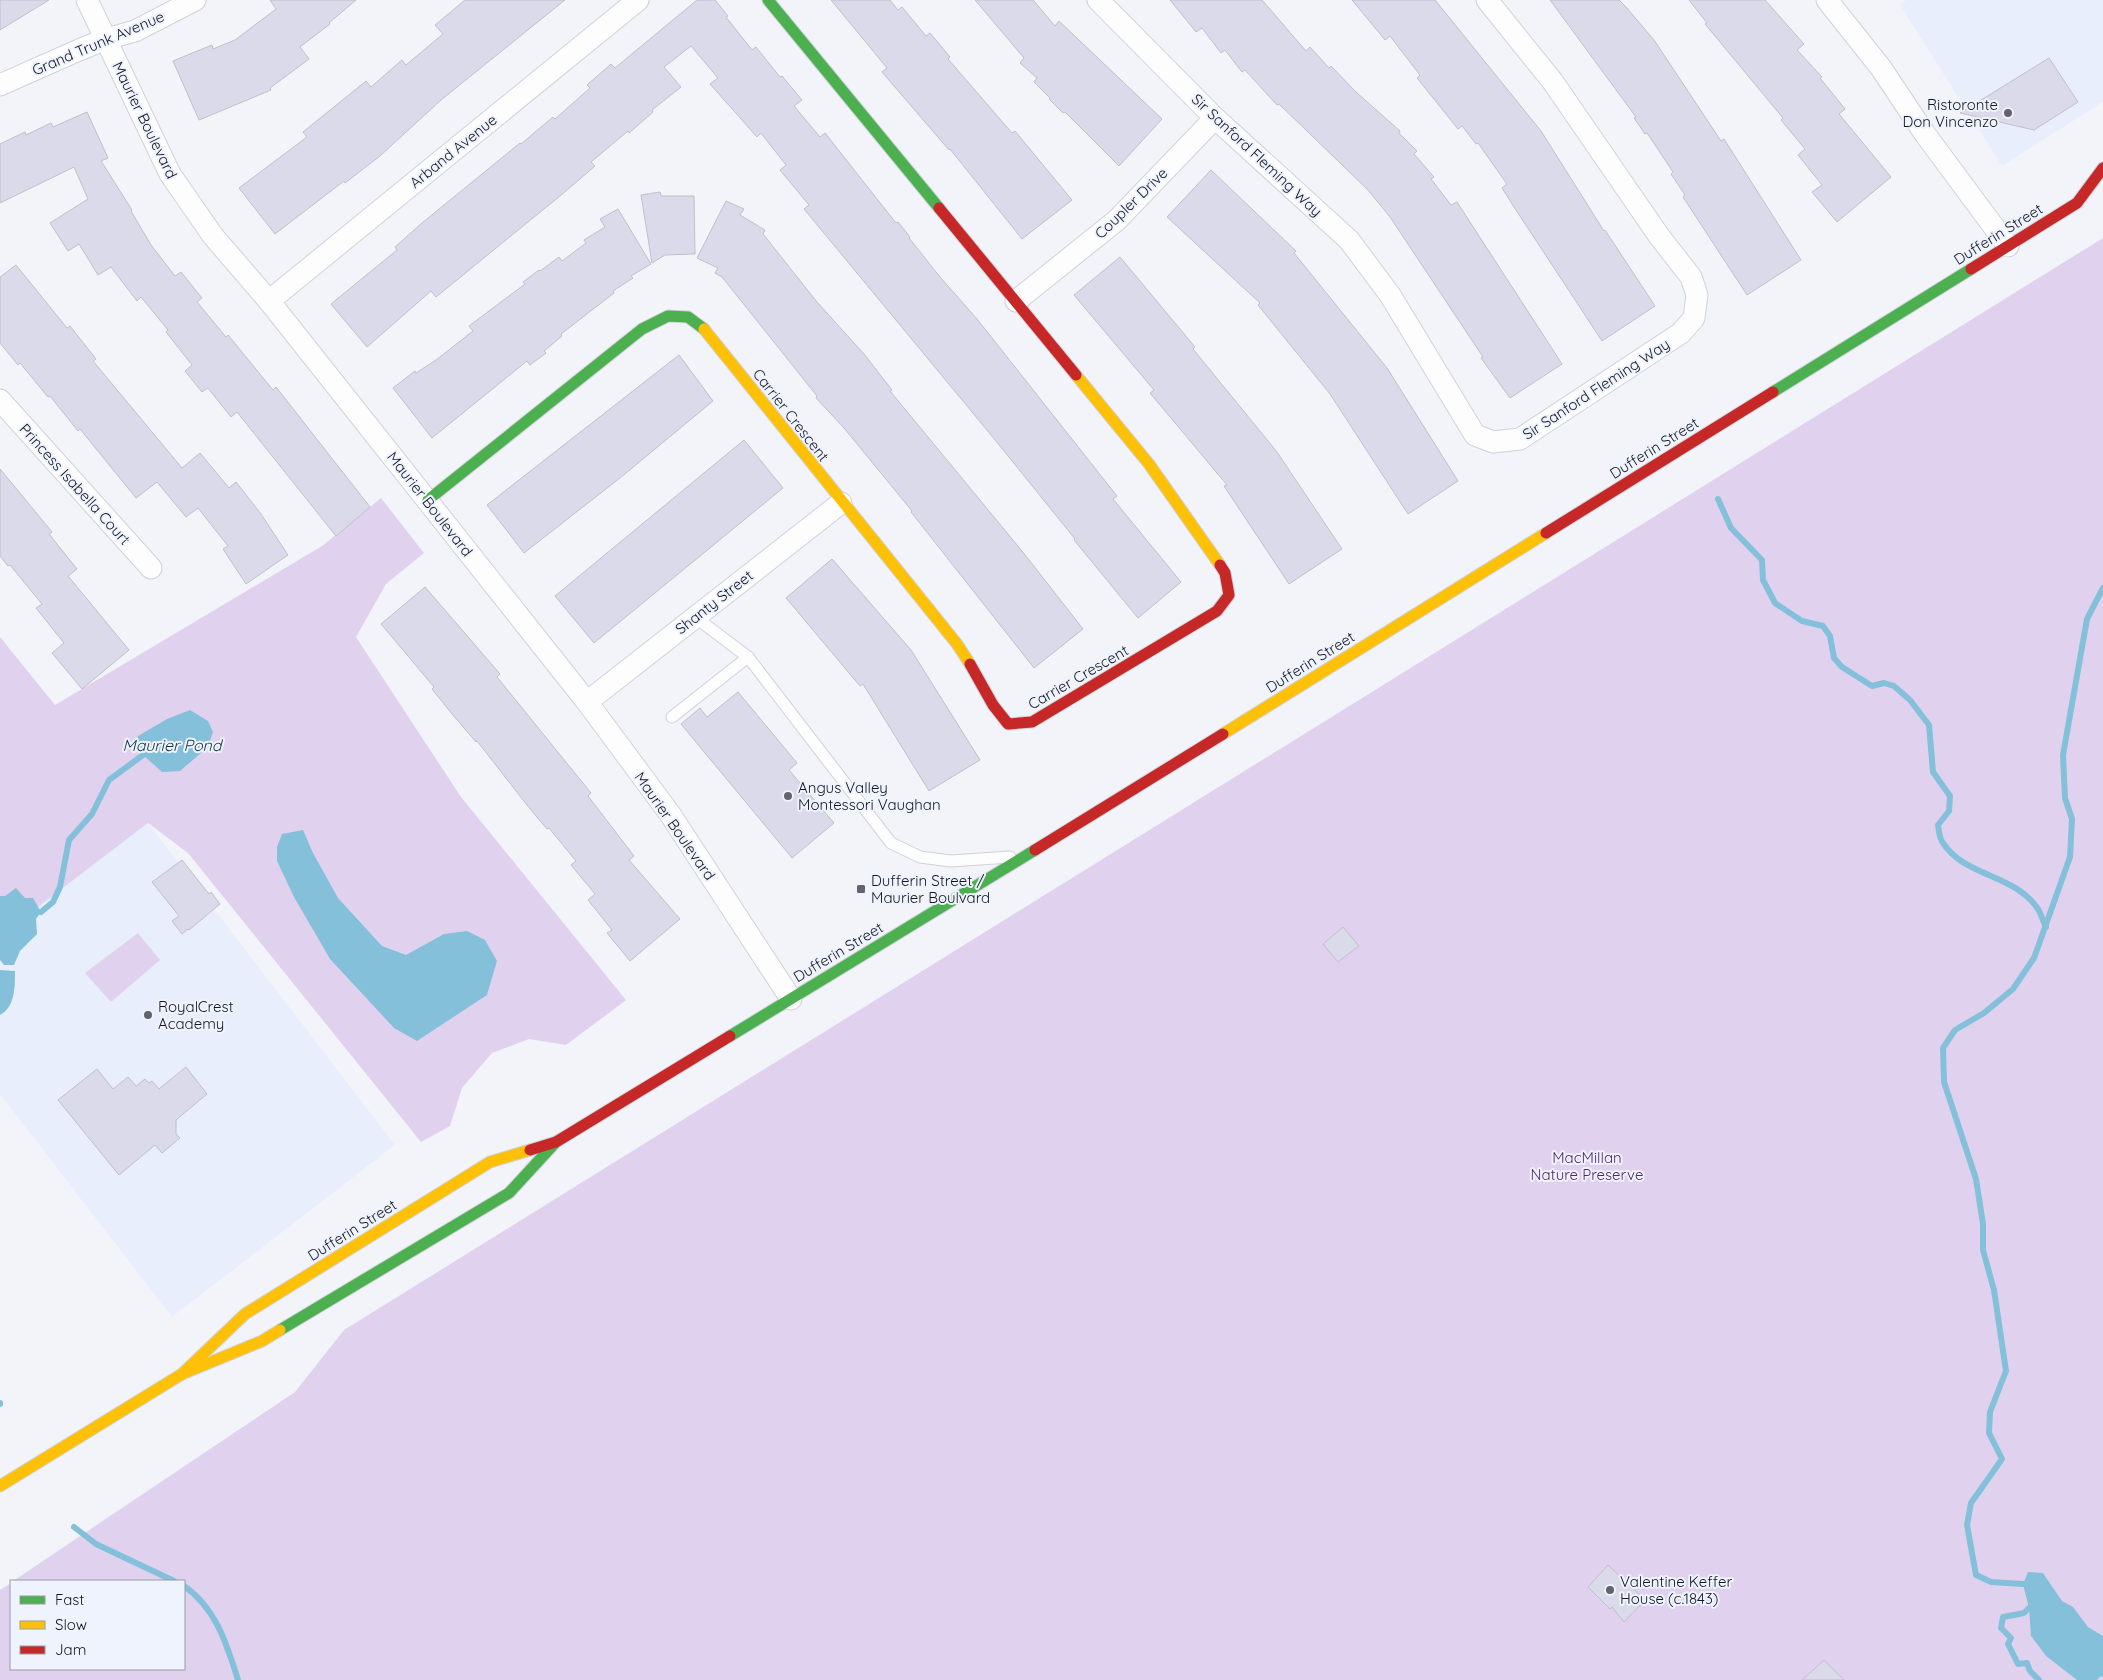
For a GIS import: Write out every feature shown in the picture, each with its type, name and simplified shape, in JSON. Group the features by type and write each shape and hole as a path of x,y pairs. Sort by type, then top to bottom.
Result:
{"main road":[{"name":"Carrier Crescent","path":"428,500 642,329 668,316 688,317 705,330 841,503 966,655 996,712 1008,724 1032,722 1217,611 1229,595 1225,573 1211,550 1149,464 768,0"},
{"name":"Dufferin Street","path":"182,1374 245,1314 490,1162 556,1142 1025,856 2077,203 2103,168"},
{"name":"Dufferin Street","path":"2077,203 2094,200"},
{"name":"Dufferin Street","path":"0,1486 182,1374 262,1342 510,1193 556,1142"}],"street":[{"name":"Maurier Boulevard","path":"87,0 170,174 213,236 268,301 428,500 587,702 670,814 791,999"},
{"name":"Grand Trunk Avenue","path":"0,85 106,39 135,31 195,0"},
{"name":"Arband Avenue","path":"268,301 638,0"},
{"name":"Sir Sanford Fleming Way","path":"1098,0 1215,118 1349,240 1390,296 1475,435 1493,442 1520,440 1681,332 1694,318 1697,295 1691,277 1659,236 1553,82 1487,0"},
{"path":"1827,0 1881,68 1925,134 2008,246"},
{"name":"Coupler Drive","path":"1016,301 1117,220 1215,118"},
{"name":"Princess Isabella Court","path":"0,400 151,568"},
{"name":"Shanty Street","path":"587,702 841,503"}],"lane":[{"path":"695,617 748,657 891,843 920,857 951,862 1025,856"},
{"path":"672,717 748,657"}],"shaded area":[{"path":"1906,0 2103,0 2103,102 2002,166 1900,5"},
{"name":"RoyalCrest Academy","path":"148,823 395,1145 172,1317 0,1094 0,936"}],"green space":[{"name":"MacMillan Nature Preserve","path":"2103,238 2103,1680 0,1680 0,1590 10,1584 10,1670 185,1670 185,1580 14,1580 295,1392 344,1330"},
{"path":"381,498 424,553 386,584 356,637 461,797 626,1000 566,1045 529,1039 492,1053 462,1088 450,1126 421,1142 188,853 148,823 0,936 0,637 55,705 322,546"},
{"path":"138,933 160,960 111,1002 85,973"}],"water":[{"name":"Maurier Pond","path":"190,710 208,721 213,732 208,747 180,771 162,772 143,755 136,745 138,736 167,719"},
{"path":"303,830 313,853 338,898 382,946 406,955 444,934 467,931 485,940 497,961 487,995 417,1041 394,1028 330,959 294,897 277,861 277,847 282,834"},
{"path":"16,888 25,898 33,898 41,912 36,919 37,934 20,951 14,965 4,965 0,960 0,896 5,896"},
{"path":"0,970 15,971 11,1002 9,1007 0,1015"},
{"path":"2028,1572 2043,1573 2062,1601 2073,1607 2088,1627 2103,1636 2103,1678 2101,1676 2097,1680 2077,1680 2046,1656 2031,1636 2029,1608 2023,1584"}],"building":[{"path":"0,0 49,0 0,30"},
{"path":"270,0 356,0 330,24 300,47 309,59 270,88 271,90 199,120 173,61 212,45 213,49 235,40 276,9"},
{"path":"465,0 565,0 441,100 380,156 275,234 239,188 307,137 303,132 366,81 371,87 402,60 406,65 443,34 435,25"},
{"path":"697,0 715,0 752,50 756,47 780,77 782,76 802,100 794,106 820,137 825,133 896,223 898,222 910,237 940,277 977,319 1117,496 1113,499 1181,582 1138,618 996,441 804,209 809,205 780,170 786,165 761,133 757,137 710,84 718,78 691,46 664,67 681,87 652,110 653,112 629,133 628,131 591,162 595,166 560,196 436,297 431,291 367,347 331,304 397,250 395,247 422,223 553,117 555,119 590,88 587,85 611,64 615,68"},
{"path":"831,0 890,0 898,10 902,7 926,36 930,33 950,57 948,59 1012,133 1015,131 1072,200 1022,239 950,149 882,72 887,68"},
{"path":"975,0 1033,0 1055,26 1059,21 1162,119 1119,166 1065,112 1063,113 1034,82 1037,78 1020,63 1024,58"},
{"path":"1170,0 1262,0 1306,51 1310,47 1329,68 1331,66 1356,92 1400,131 1399,133 1417,151 1414,154 1434,177 1431,179 1451,205 1457,202 1562,364 1510,398 1481,358 1483,357 1390,217 1368,190 1279,104 1277,105 1245,70 1242,72 1225,50 1221,53 1202,28 1196,32"},
{"path":"1352,0 1435,0 1541,131 1604,231 1655,306 1602,341 1502,188 1507,184 1478,143 1476,144 1462,126 1458,129 1417,78 1420,75 1390,36 1385,40"},
{"path":"1550,0 1619,0 1626,7 1654,40 1721,141 1724,139 1801,260 1747,295 1683,197 1685,195 1671,174 1673,172 1647,133 1645,134 1634,118 1636,117"},
{"path":"1689,0 1765,0 1804,44 1797,50 1822,77 1820,78 1845,109 1839,114 1891,177 1837,222 1812,192 1822,185 1798,155 1805,149 1781,120 1783,118 1705,24 1707,23"},
{"path":"2049,58 2078,102 2034,130 1960,113"},
{"path":"87,112 108,158 101,161 132,210 151,245 175,276 181,272 202,298 197,302 226,337 228,335 273,390 276,387 370,507 336,536 237,412 231,417 208,388 202,392 185,371 192,365 166,332 168,330 141,297 137,301 111,267 98,275 79,244 68,251 50,223 88,199 74,167 0,203 0,144 25,132 26,135 51,123 53,127"},
{"path":"1211,170 1296,251 1294,253 1387,368 1458,481 1408,514 1330,394 1258,305 1260,303 1167,217"},
{"path":"660,192 661,196 694,196 695,254 665,255 652,263 641,195"},
{"path":"726,201 744,209 740,215 765,230 763,234 817,302 864,354 892,390 890,391 1022,551 1083,629 1034,668 912,511 844,428 816,398 817,396 722,277 715,273 718,268 697,258"},
{"path":"618,209 651,264 631,276 633,278 613,291 614,293 561,334 562,336 544,351 546,353 530,365 527,361 432,438 393,388 415,371 416,373 436,360 473,331 469,326 525,284 523,282 559,257 562,261 586,243 584,240 605,227 600,219"},
{"path":"1120,257 1195,347 1193,349 1277,452 1342,549 1289,584 1224,486 1227,485 1150,393 1154,390 1074,295"},
{"path":"16,265 67,328 70,326 96,359 93,361 182,468 200,453 229,488 236,482 261,514 288,555 246,584 223,549 228,546 198,508 186,517 157,482 136,498 80,429 78,431 50,396 48,397 20,363 18,365 0,343 0,277"},
{"path":"679,355 713,401 620,478 524,553 487,505"},
{"path":"744,440 783,488 594,643 555,596"},
{"path":"0,469 52,532 49,534 77,569 68,576 129,650 82,689 52,653 64,643 36,608 42,604 10,565 8,566 0,556"},
{"path":"832,559 911,650 980,760 929,791 863,684 860,686 786,598"},
{"path":"425,587 500,674 497,677 591,793 588,796 634,856 629,860 680,919 630,961 607,933 612,930 588,900 595,894 571,865 576,861 527,805 477,741 452,714 432,689 434,687 381,624"},
{"path":"738,692 797,763 789,770 834,823 792,858 681,724 700,708 707,717"},
{"path":"182,860 209,894 211,892 220,904 182,934 172,921 179,916 152,882"},
{"path":"1343,927 1359,946 1338,962 1323,944"},
{"path":"186,1067 207,1094 176,1120 176,1134 180,1138 162,1153 155,1145 119,1175 58,1100 97,1069 113,1089 128,1077 136,1086 145,1079 149,1083 152,1081 159,1089"},
{"name":"Valentine Keffer House (c.1843)","path":"1608,1565 1645,1600 1624,1622 1612,1607 1610,1609 1588,1587"},
{"path":"1824,1660 1844,1680 1802,1680"}],"waterway":[{"path":"1718,499 1731,528 1762,560 1763,580 1775,603 1802,621 1823,626 1830,636 1834,658 1842,667 1872,686 1884,683 1894,686 1910,700 1929,725 1933,772 1950,796 1949,811 1938,825 1943,843 1952,854 1964,863 2017,889 2038,909 2046,927"},
{"path":"2023,1584 1991,1582 1976,1575 1967,1525 1971,1503 2002,1459 1989,1433 1990,1412 2006,1371 1994,1290 1983,1250 1983,1224 1976,1179 1944,1082 1943,1048 1955,1030 1984,1013 2013,989 2034,958 2070,857 2072,819 2065,798 2063,755 2087,619 2103,588"},
{"path":"41,912 53,902 60,887 69,840 92,814 109,780 143,755"},
{"path":"74,1527 96,1544 172,1580"},
{"path":"185,1587 204,1605 219,1628 238,1680"},
{"path":"2029,1608 2024,1613 2003,1617 2001,1628 2011,1638 2008,1644 2018,1664 2027,1663 2030,1671 2039,1680"}],"traffic: fast":[{"path":"768,0 939,208"},
{"path":"1773,392 1971,269"},
{"path":"428,500 642,329 668,316 688,317 704,329"},
{"path":"730,1036 1035,850"},
{"path":"280,1330 509,1193 555,1143"}],"traffic: slow":[{"path":"704,329 957,644 970,664"},
{"path":"1076,375 1149,464 1220,565"},
{"path":"1223,734 1546,533"},
{"path":"182,1374 245,1314 490,1162 530,1150"},
{"path":"0,1486 182,1374 262,1341 280,1330"}],"traffic: jam":[{"path":"1971,269 2077,203 2103,168"},
{"path":"939,208 1076,375"},
{"path":"1546,533 1773,392"},
{"path":"970,664 993,705 1008,724 1032,722 1217,611 1229,595 1225,573 1220,565"},
{"path":"1035,850 1223,734"},
{"path":"530,1150 556,1142 730,1036"}],"place":[{"name":"Ristoronte Don Vincenzo","path":"2008,113"},
{"name":"Angus Valley Montessori Vaughan","path":"788,796"},
{"name":"Dufferin Street / Maurier Boulvard","path":"861,889"},
{"name":"RoyalCrest Academy","path":"148,1015"},
{"name":"Valentine Keffer House (c.1843)","path":"1610,1590"}]}
